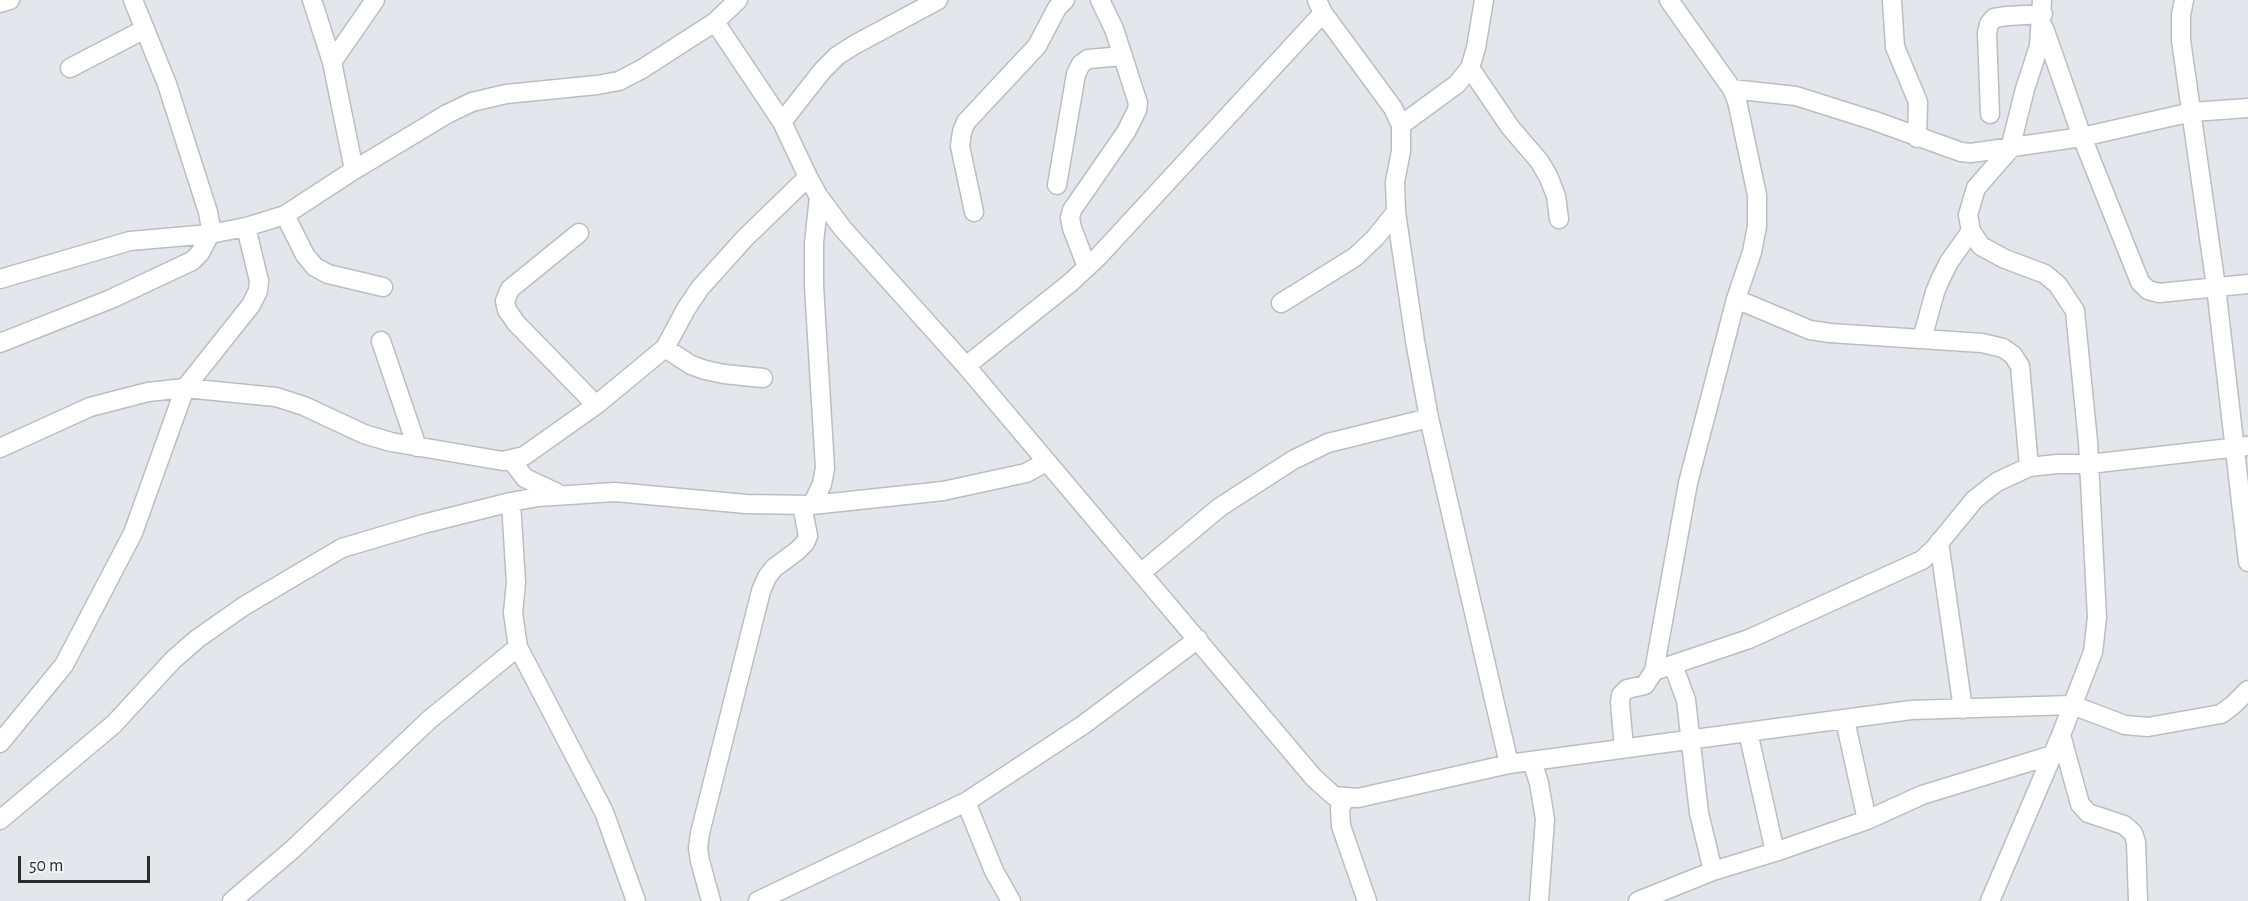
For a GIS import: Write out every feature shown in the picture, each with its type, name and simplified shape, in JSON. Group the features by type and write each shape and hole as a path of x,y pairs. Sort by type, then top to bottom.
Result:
{"street":[{"path":"0,3 10,0"},
{"path":"0,343 111,299 192,261 200,253 210,234 210,222 167,84 133,0"},
{"path":"312,0 332,62 354,170"},
{"path":"332,62 375,0"},
{"path":"0,279 130,241 210,234 246,227 285,215 354,170 447,114 472,102 506,94 619,81 642,69 715,22 738,0"},
{"path":"782,122 822,71 837,56 938,0"},
{"path":"974,212 960,146 966,122 1037,46 1057,8 1065,0"},
{"path":"1087,267 1072,228 1070,218 1072,210 1126,132 1138,103 1101,0"},
{"path":"1401,125 1457,84 1470,68 1476,48 1484,0"},
{"path":"1624,748 1621,695 1628,689 1645,685 1654,671 1688,483 1736,299 1752,252 1757,226 1757,205 1752,172 1737,101 1732,89 1669,0"},
{"path":"1892,0 1895,47 1918,102 1917,138"},
{"path":"2184,0 2181,15 2181,40 2216,287 2242,447 2248,562"},
{"path":"966,366 1087,267 1320,6 1393,108 1401,125 1401,151 1395,182 1396,212 1415,341 1429,418 1509,764"},
{"path":"1990,114 1987,33 1989,24 1995,18 2042,13"},
{"path":"2042,13 2082,137 2140,282 2148,290 2159,293 2248,284"},
{"path":"1990,901 2061,735 2093,652 2097,617 2089,464 2075,311 2058,285 2044,274 1987,251 1981,246 1971,231 1968,215 1976,188 2010,148 2039,46 2042,13"},
{"path":"715,22 782,122 819,197 843,229 966,366 1324,789 1334,796 1346,798 1370,796 1509,764 1911,710 2072,705 2125,725 2148,727 2221,714 2248,690"},
{"path":"70,68 145,29"},
{"path":"1057,185 1076,74 1081,64 1088,58 1123,56"},
{"path":"1470,68 1510,127 1540,162 1550,178 1556,195 1559,219"},
{"path":"1732,89 1796,96 1961,152 2010,148 2082,137 2192,112 2248,108"},
{"path":"0,448 90,406 148,392 185,388 276,397 304,406 364,434 391,442 493,460 511,460 524,456 596,405 666,348 686,309 700,288 745,238 808,177"},
{"path":"711,901 700,861 698,848 700,833 761,591 766,577 774,568 805,543 807,505 822,484 825,468 814,286 814,243 819,197"},
{"path":"1281,303 1355,257 1376,238 1396,212"},
{"path":"285,215 305,255 315,267 328,273 383,286"},
{"path":"0,743 64,665 133,533 185,388 250,305 258,291 259,281 246,227"},
{"path":"1922,339 1938,285 1949,262 1971,231"},
{"path":"579,233 510,289 505,301 507,310 516,323 596,405"},
{"path":"1736,299 1810,330 1982,343 2003,348 2013,355 2020,366 2029,467"},
{"path":"381,341 417,447"},
{"path":"666,348 705,370 724,375 763,378"},
{"path":"1142,572 1220,507 1293,460 1328,443 1429,418"},
{"path":"1654,671 1749,639 1922,560 1940,543 1975,499 1997,482 2029,467 2089,464 2242,447"},
{"path":"511,460 525,478 562,495"},
{"path":"0,819 114,724 173,660 189,646 244,606 342,549 411,528 538,497 615,492 746,504 807,505 944,491 1026,473 1046,462"},
{"path":"511,502 516,583 513,613 518,647 604,812 636,901"},
{"path":"1940,543 1963,709"},
{"path":"758,901 966,802 1083,725 1198,639"},
{"path":"232,901 293,849 429,720 518,647"},
{"path":"1673,665 1686,700 1699,813 1713,871"},
{"path":"1845,720 1867,820"},
{"path":"1748,732 1775,852"},
{"path":"2061,735 2080,804 2088,813 2124,825 2133,833 2136,842 2138,901"},
{"path":"1638,901 1713,871 1867,820 1922,795 2052,755"},
{"path":"1532,761 1539,783 1545,819 1539,901"},
{"path":"1346,798 1340,808 1341,826 1367,901"},
{"path":"966,802 994,871 1011,901"}]}
